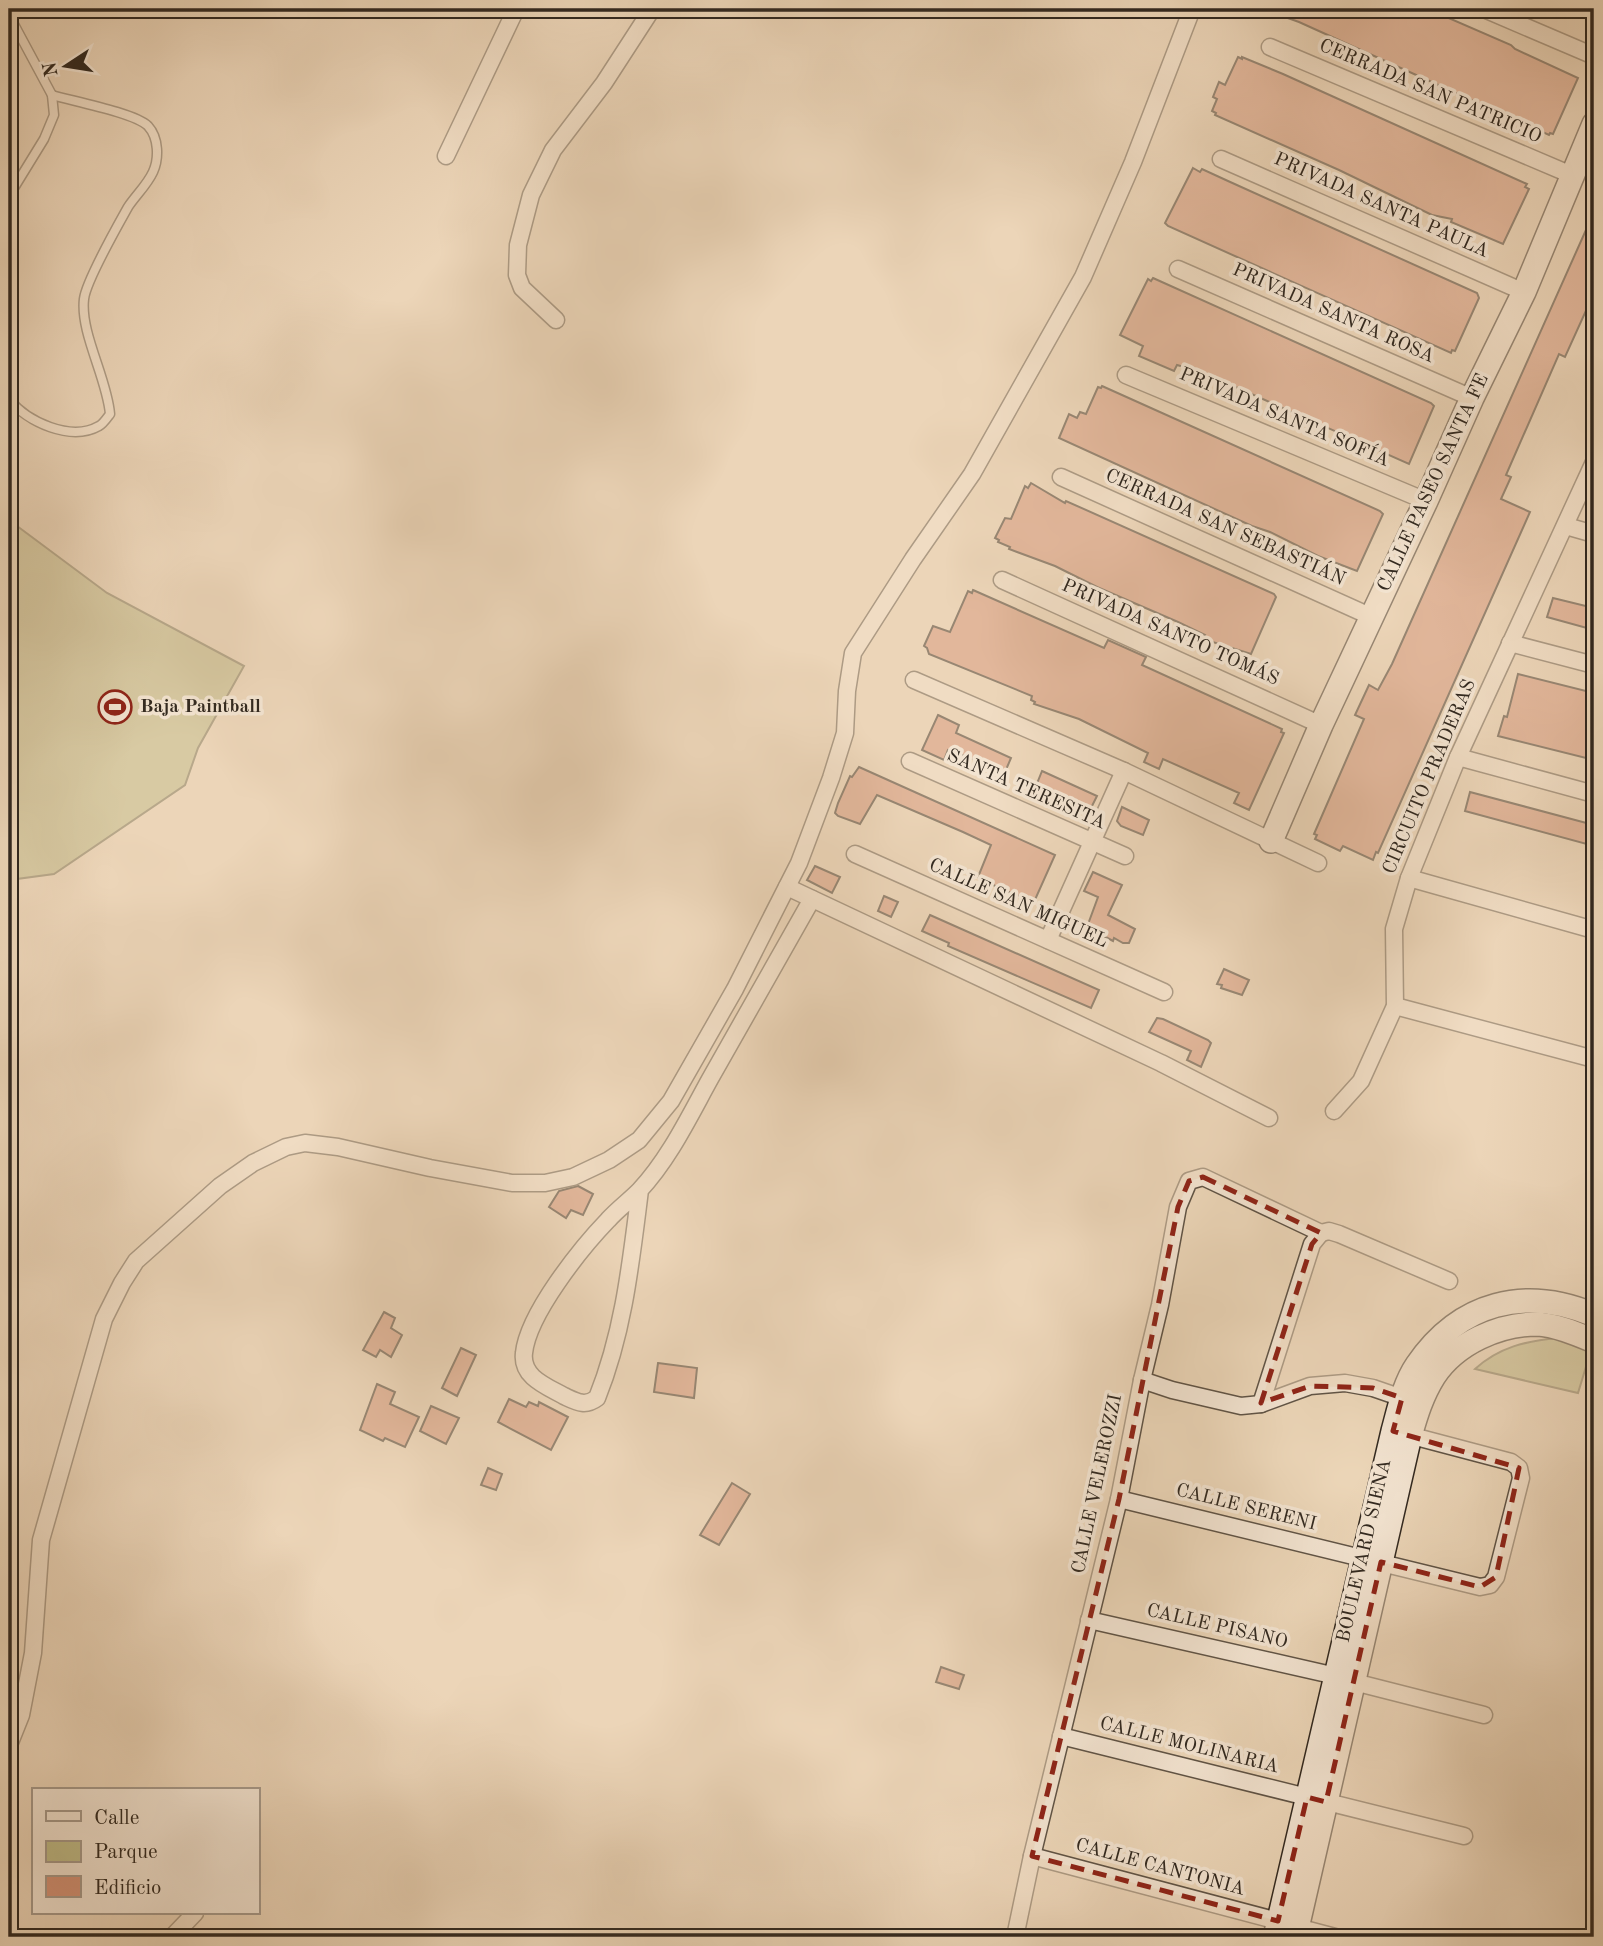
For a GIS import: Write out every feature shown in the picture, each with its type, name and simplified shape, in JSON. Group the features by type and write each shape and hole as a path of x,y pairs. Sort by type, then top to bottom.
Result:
{"street":[{"path":"446,156 516,9"},
{"path":"556,320 522,288 517,275 518,245 531,195 553,150 604,83 652,9"},
{"path":"9,1745 21,1715 33,1653 41,1540 104,1319 136,1261 220,1186 253,1163 286,1147 305,1143 338,1147 512,1183 555,1181 573,1177 609,1160 639,1140 671,1101 735,989 799,863 845,733 847,691 853,653 972,474 1083,276 1132,162 1192,9"},
{"path":"1484,9 1594,56"},
{"name":"CERRADA SAN PATRICIO","path":"1270,47 1574,176"},
{"name":"CALLE PASEO SANTA FE","path":"1272,841 1321,725 1524,292 1594,124"},
{"name":"PRIVADA SANTA PAULA","path":"1221,159 1524,292"},
{"name":"PRIVADA SANTA ROSA","path":"1178,269 1472,398"},
{"name":"PRIVADA SANTA SOFÍA","path":"1126,374 1426,501"},
{"name":"CIRCUITO PRADERAS","path":"1334,1111 1361,1081 1395,1006 1394,929 1409,878 1458,757 1594,462"},
{"name":"CERRADA SAN SEBASTIÁN","path":"1061,477 1372,617"},
{"path":"1566,526 1594,534"},
{"name":"PRIVADA SANTO TOMÁS","path":"1002,580 1321,725"},
{"path":"1510,643 1594,665"},
{"path":"914,680 1124,771 1318,863"},
{"path":"1458,757 1594,794"},
{"name":"SANTA TERESITA","path":"910,761 1125,856"},
{"path":"1048,940 1124,771"},
{"name":"CALLE SAN MIGUEL","path":"855,854 1164,992"},
{"path":"1409,878 1594,930"},
{"path":"787,887 1269,1118"},
{"path":"640,1190 625,1305 616,1344 597,1398 590,1403 579,1403 530,1375 524,1354 535,1318 551,1291 608,1220 640,1190 675,1141 812,899"},
{"path":"1395,1006 1594,1059"},
{"name":"CALLE VELEROZZI","path":"1015,1937 1032,1856 1119,1499 1178,1207 1189,1181 1203,1177 1321,1233"},
{"path":"1261,1404 1312,1244 1321,1233 1329,1231 1339,1234 1450,1281"},
{"name":"BOULEVARD SIENA","path":"1286,1931 1401,1434 1402,1398 1416,1366 1444,1332 1471,1315 1504,1302 1538,1300 1594,1315"},
{"name":"BOULEVARD SIENA","path":"1401,1434 1436,1374 1457,1351 1482,1336 1510,1326 1539,1324 1594,1341"},
{"path":"1142,1380 1241,1406 1261,1404 1310,1386 1345,1383 1373,1388 1402,1398"},
{"name":"CALLE SERENI","path":"1119,1499 1480,1587 1490,1585 1496,1577 1521,1478 1519,1468 1511,1462 1401,1434"},
{"name":"CALLE PISANO","path":"1089,1620 1345,1679 1484,1715"},
{"name":"CALLE MOLINARIA","path":"1061,1736 1465,1836"},
{"name":"CALLE CANTONIA","path":"1032,1856 1286,1931 1335,1937"},
{"path":"173,1937 194,1914"}],"lane":[{"path":"9,15 52,95 54,115 44,139 9,196"},
{"path":"9,399 17,409 43,424 76,433 100,426 110,414 108,396 85,319 84,298 129,206 152,174 157,159 155,138 148,126 135,118 52,95"}],"highlighted area":[{"path":"1203,1177 1321,1233 1312,1244 1261,1403 1310,1386 1373,1388 1402,1398 1393,1431 1519,1468 1496,1577 1480,1587 1381,1562 1326,1802 1307,1797 1278,1921 1032,1856 1119,1499 1178,1207 1189,1181"}],"green space":[{"name":"Baja Paintball","path":"9,520 107,593 244,666 198,748 185,785 54,874 9,880"},
{"path":"1558,1338 1592,1347 1578,1393 1475,1369 1503,1350"}],"building":[{"path":"1428,9 1578,78 1553,134 1549,135 1299,22 1268,11"},
{"path":"1238,57 1283,74 1527,184 1525,187 1529,189 1503,244 1451,222 1452,219 1432,215 1215,115 1212,111 1217,99 1213,97 1219,82 1225,85"},
{"path":"1193,168 1200,172 1202,169 1477,293 1479,298 1455,351 1452,350 1451,353 1168,226 1165,223"},
{"path":"1594,212 1594,293 1565,357 1559,354 1506,475 1511,477 1501,499 1530,512 1378,853 1376,852 1373,860 1343,846 1340,851 1315,839 1317,835 1314,834 1364,719 1355,715 1369,685 1378,690 1392,664"},
{"path":"1153,278 1431,403 1434,406 1409,464 1202,372 1177,365 1174,371 1139,356 1143,346 1120,335 1148,279 1151,281"},
{"path":"1102,386 1380,511 1383,514 1357,571 1318,556 1059,438 1069,414 1077,418 1080,412 1086,414 1098,387"},
{"path":"1031,483 1065,503 1066,501 1274,594 1276,597 1251,654 1203,639 1205,635 1178,622 998,542 995,538 1005,518 1011,519 1025,486 1028,488"},
{"path":"973,590 1104,648 1108,640 1146,657 1142,665 1282,729 1281,732 1284,733 1249,810 1234,803 1239,793 1163,759 1159,769 1144,762 1148,753 1079,719 1034,704 1032,696 929,654 924,646 933,626 950,632 968,591 972,593"},
{"path":"1553,598 1594,608 1594,630 1547,617"},
{"path":"1518,674 1594,693 1594,760 1498,736 1504,716 1507,717"},
{"path":"938,715 959,725 956,733 1011,758 1005,772 953,751 948,750 944,760 922,750"},
{"path":"859,767 1055,855 1034,902 978,877 991,845 963,832 877,795 860,824 838,816 835,813 838,803 850,776 852,777"},
{"path":"1042,771 1097,796 1090,810 1039,789 1036,786"},
{"path":"1470,792 1594,825 1594,846 1465,811"},
{"path":"1122,807 1149,820 1143,835 1121,826 1117,821"},
{"path":"815,866 840,877 832,893 807,880"},
{"path":"1093,872 1122,885 1108,915 1135,929 1129,943 1114,938 1113,941 1087,927 1098,897 1084,891"},
{"path":"884,896 898,902 891,917 878,911"},
{"path":"930,915 1099,990 1091,1008 948,946 949,943 922,931"},
{"path":"1224,969 1249,980 1242,995 1217,984"},
{"path":"1157,1018 1211,1043 1201,1067 1187,1060 1191,1051 1149,1032"},
{"path":"578,1186 593,1194 583,1215 571,1210 566,1218 549,1207 559,1191"},
{"path":"384,1312 395,1318 391,1328 402,1335 391,1357 380,1350 376,1357 363,1350"},
{"path":"461,1348 476,1355 457,1396 442,1388"},
{"path":"658,1363 697,1368 694,1398 654,1392"},
{"path":"377,1384 395,1392 390,1404 419,1417 405,1447 385,1438 383,1441 360,1430"},
{"path":"509,1399 526,1407 529,1402 538,1406 539,1402 568,1417 551,1450 498,1422"},
{"path":"431,1406 459,1418 446,1444 420,1431"},
{"path":"488,1468 502,1474 496,1490 481,1485"},
{"path":"732,1483 750,1494 719,1545 700,1535"},
{"path":"941,1667 964,1675 959,1689 936,1682"}],"place":[{"name":"Baja Paintball","path":"115,707"}]}
